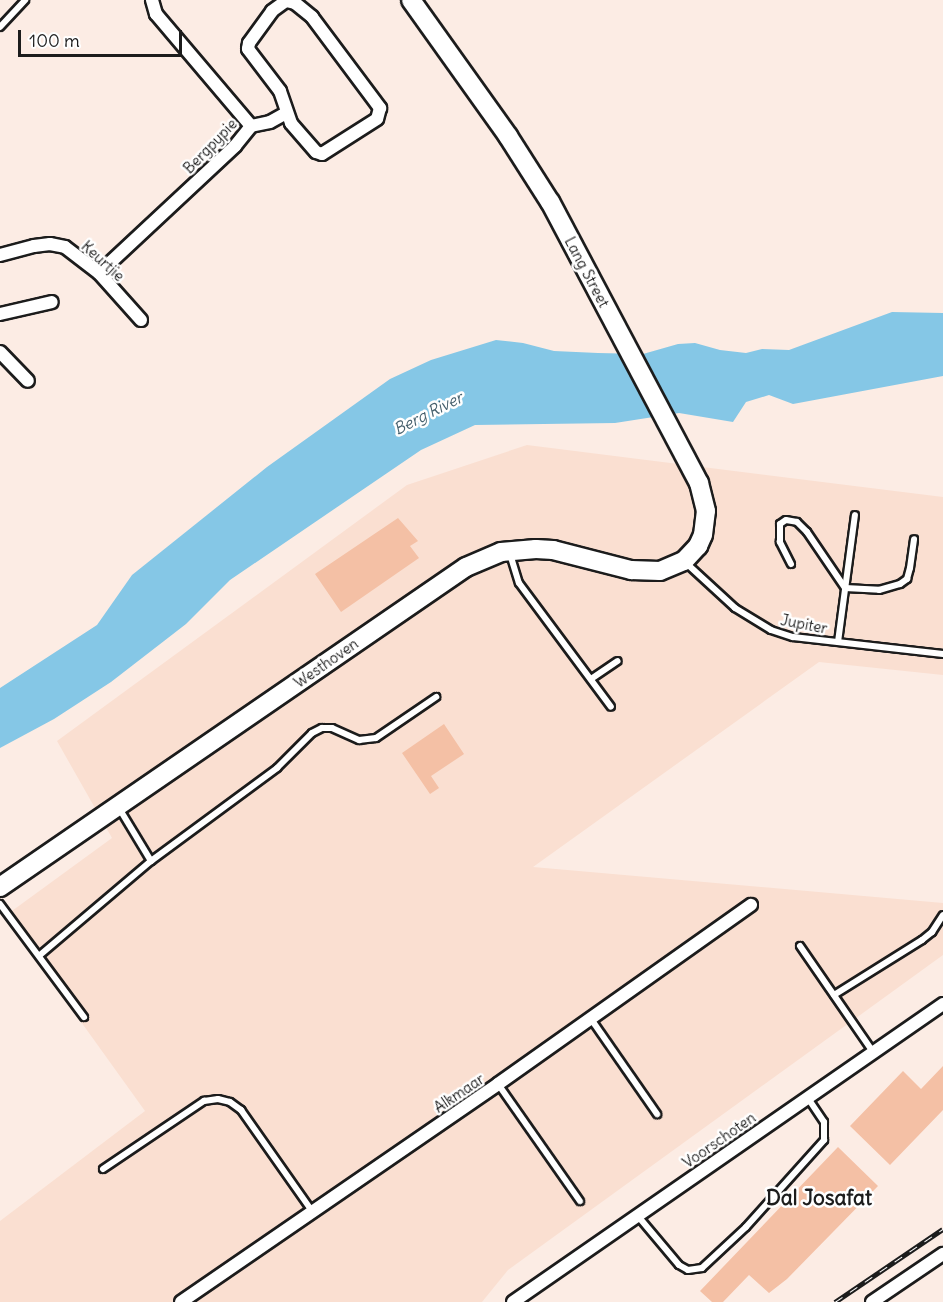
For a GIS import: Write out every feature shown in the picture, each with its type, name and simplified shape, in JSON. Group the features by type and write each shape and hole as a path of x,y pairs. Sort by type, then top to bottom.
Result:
{"street":[{"name":"Bergpypie","path":"99,273 235,146 251,126 156,14 152,0"},
{"name":"Lang Street","path":"411,0 502,128 550,202 699,483 706,511 703,535 684,561"},
{"path":"286,2 295,3 312,17 377,101 380,113 371,124 322,154 316,152 307,143 286,113 280,91 248,49 249,43 272,11 286,2"},
{"path":"251,126 270,122 286,113"},
{"name":"Keurtjie","path":"0,255 50,244 65,247 99,273 141,320"},
{"path":"0,314 52,302"},
{"path":"0,352 28,381"},
{"name":"Westhoven","path":"0,887 466,567 485,557 509,551 553,550 647,572 673,567 684,561"},
{"name":"Alkmaar","path":"181,1302 200,1297 312,1211 498,1084 751,905"},
{"name":"Voorschoten","path":"513,1302 943,1004"},
{"path":"872,1302 943,1254"}],"lane":[{"path":"0,27 26,0"},
{"path":"838,642 855,515"},
{"path":"790,564 780,542 780,524 786,520 797,522 807,532 845,588"},
{"path":"845,588 879,590 900,584 907,579 914,539"},
{"path":"509,551 519,583 611,707"},
{"name":"Jupiter","path":"684,561 752,620 793,637 943,654"},
{"path":"591,679 618,661"},
{"path":"40,955 151,861 277,768 312,733 322,728 332,728 359,740 376,738 436,697"},
{"path":"118,806 151,861"},
{"path":"0,904 84,1017"},
{"path":"834,995 922,940 932,932 943,915"},
{"path":"800,946 873,1052"},
{"path":"591,1018 657,1114"},
{"path":"498,1084 580,1201"},
{"path":"637,1215 679,1265 687,1270 702,1268 746,1227 824,1140 824,1122 807,1097"},
{"path":"103,1169 204,1101 218,1099 230,1102 241,1110 312,1211"}],"shaded area":[{"path":"527,445 943,497 943,675 819,662 533,867 943,903 943,955 508,1270 482,1302 0,1302 0,1221 145,1111 5,916 112,838 57,741 407,485"}],"water":[{"name":"Berg River","path":"892,312 943,313 943,376 793,404 769,395 746,402 733,422 679,413 615,423 475,425 421,450 230,580 186,624 111,682 54,719 0,748 0,688 97,625 132,575 267,467 390,379 431,360 496,340 523,343 554,351 598,353 643,354 678,344 695,343 720,350 746,353 762,349 789,350"}],"building":[{"path":"398,518 418,541 410,546 419,558 341,612 315,574"},
{"path":"444,724 464,754 431,776 439,788 430,794 402,753"},
{"path":"943,1066 943,1110 890,1165 850,1126 903,1071 921,1089"},
{"path":"838,1147 878,1186 787,1279 769,1293 749,1275 723,1302 712,1302 700,1291"}],"railway":[{"path":"835,1302 943,1229"}],"district":[{"name":"Dal Josafat","path":"819,1198"}]}
